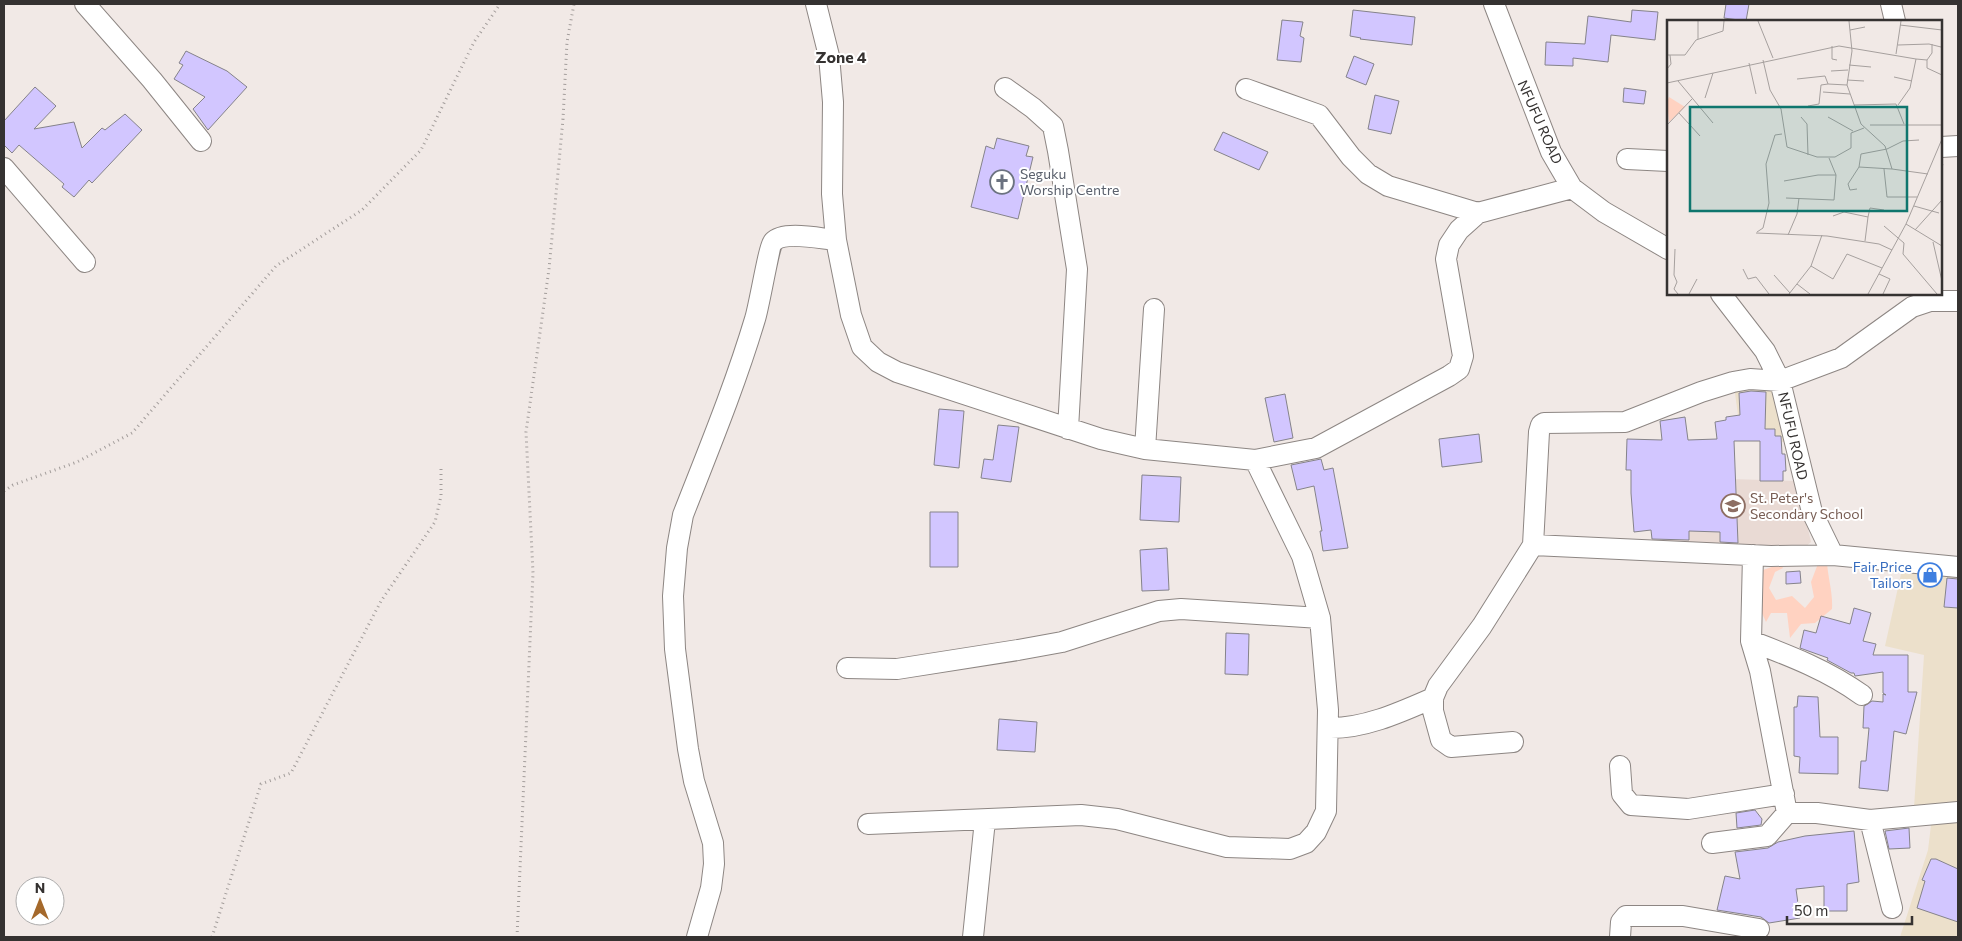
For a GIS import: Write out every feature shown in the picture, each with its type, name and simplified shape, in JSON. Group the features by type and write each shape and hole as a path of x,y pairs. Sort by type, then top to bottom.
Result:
{"street":[{"path":"85,4 152,80 201,141"},
{"path":"816,4 829,56 833,102 832,194 836,240 851,315 862,347 878,362 896,372 1068,429 1145,449 1256,460 1316,448 1449,376 1459,369 1463,356 1446,259 1449,245 1459,230 1478,213 1572,188"},
{"name":"NFUFU ROAD","path":"1494,4 1551,152 1572,188 1604,212 1667,248"},
{"path":"1891,4 1895,20"},
{"path":"1005,88 1033,108 1052,126 1058,151 1077,269 1068,429"},
{"path":"1246,88 1319,115 1351,157 1368,174 1388,186 1478,213"},
{"path":"1942,147 1958,146"},
{"path":"1627,159 1667,161"},
{"path":"4,168 85,262"},
{"path":"698,937 711,888 714,864 713,843 694,781 688,749 675,649 673,596 677,548 683,515 755,320 771,246 780,238 792,236 836,240"},
{"name":"NFUFU ROAD","path":"1722,295 1764,351 1780,381 1812,512 1833,555"},
{"path":"1513,742 1451,747 1441,740 1433,711 1433,698 1438,686 1482,626 1533,544 1541,425 1544,423 1626,422 1701,392 1733,382 1750,379 1780,381 1841,358 1912,307 1930,301 1958,300"},
{"path":"1145,449 1154,308"},
{"path":"868,824 1081,815 1117,819 1227,847 1290,849 1306,843 1316,832 1326,811 1328,728 1326,667 1320,618 1302,556 1256,460"},
{"path":"1533,544 1753,555 1833,555 1958,567"},
{"path":"1712,843 1767,836 1786,803 1760,671 1751,641 1753,555"},
{"path":"847,668 914,667 1053,643 1159,611 1180,609 1320,618"},
{"path":"1751,641 1803,660 1839,678 1862,695"},
{"path":"1328,728 1342,728 1382,718 1433,698"},
{"path":"1620,766 1622,794 1631,804 1688,809 1786,803 1817,812 1870,820 1958,812"},
{"path":"973,937 985,820"},
{"path":"1870,820 1892,908"},
{"path":"1620,937 1621,922 1626,916 1683,916 1759,929"}],"path":[{"path":"4,491 13,485 77,462 132,433 276,266 362,210 420,150 474,42 500,4"},
{"path":"517,937 533,573 526,432 549,269 564,119 566,42 574,4"},
{"path":"212,937 262,784 291,772 381,601 435,522 441,496 441,467"}],"shaded area":[{"path":"1772,384 1788,442 1748,441 1738,415 1734,386"},
{"name":"St. Peter's Secondary School","path":"1665,477 1797,481 1811,542 1803,549 1662,546"},
{"path":"1819,561 1827,562 1832,609 1815,623 1801,624 1790,638 1787,613 1771,613 1766,622 1761,611 1763,570 1781,564 1783,568 1775,572 1769,588 1776,600 1792,596 1805,608 1814,597 1811,582"},
{"path":"1903,565 1958,572 1958,806 1914,808 1924,655 1885,646"},
{"path":"1958,816 1958,937 1900,937 1928,850 1932,817"}],"building":[{"path":"1726,4 1749,4 1746,20 1724,18"},
{"path":"1353,10 1415,17 1412,45 1360,39 1350,36"},
{"path":"1632,10 1658,12 1655,40 1611,35 1608,62 1573,58 1573,66 1545,65 1546,42 1585,44 1588,16 1631,22"},
{"path":"1282,20 1303,22 1300,36 1304,38 1301,62 1277,60"},
{"path":"186,51 227,71 247,87 208,130 193,109 205,97 174,79 183,65 179,63"},
{"path":"1354,56 1374,64 1366,85 1346,77"},
{"path":"35,87 56,106 34,129 74,122 82,148 102,128 105,130 125,114 142,130 92,183 89,180 74,197 62,187 64,184 19,145 12,153 4,145 4,121"},
{"path":"1624,88 1646,91 1644,104 1623,102"},
{"path":"1375,95 1399,101 1391,134 1368,129"},
{"path":"1223,132 1268,152 1259,170 1214,150"},
{"name":"Seguku Worship Centre","path":"997,138 1029,146 1026,156 1033,157 1018,219 971,207 986,146 994,149"},
{"path":"1751,391 1766,392 1765,429 1775,429 1775,436 1781,436 1782,454 1785,454 1786,471 1783,471 1783,481 1760,481 1760,441 1734,441 1738,543 1720,542 1720,532 1689,531 1689,540 1652,539 1651,530 1634,532 1631,470 1626,470 1627,439 1662,440 1660,421 1685,417 1688,440 1717,439 1715,422 1726,420 1726,417 1740,415 1739,393"},
{"path":"1285,394 1293,438 1274,442 1265,398"},
{"path":"939,409 964,411 959,468 934,465"},
{"path":"998,425 1019,427 1011,482 981,478 984,459 993,460"},
{"path":"1479,434 1482,462 1442,467 1439,439"},
{"path":"1321,459 1324,470 1333,468 1348,548 1323,551 1320,531 1322,531 1314,486 1297,490 1291,465"},
{"path":"1142,475 1181,477 1179,522 1140,520"},
{"path":"930,512 958,512 958,567 930,567"},
{"path":"1167,548 1169,590 1142,591 1140,550"},
{"path":"1800,571 1801,583 1786,584 1786,572"},
{"path":"1947,578 1958,579 1958,608 1944,607"},
{"path":"1854,608 1871,613 1863,641 1876,644 1873,655 1908,655 1908,692 1917,692 1906,734 1894,731 1888,791 1859,788 1861,761 1866,761 1869,728 1863,728 1864,706 1872,701 1883,702 1883,694 1886,695 1883,693 1883,672 1855,676 1854,673 1827,660 1828,658 1800,648 1804,630 1816,633 1821,616 1850,624"},
{"path":"1226,633 1249,634 1248,675 1225,674"},
{"path":"1798,696 1818,697 1820,737 1838,737 1838,774 1799,773 1800,757 1794,756 1794,707 1797,707"},
{"path":"999,719 1037,722 1035,752 997,750"},
{"path":"1755,810 1762,819 1761,825 1737,828 1736,813"},
{"path":"1909,828 1910,848 1889,849 1885,831"},
{"path":"1854,831 1859,882 1847,884 1847,911 1824,911 1824,886 1796,889 1800,918 1769,923 1761,917 1717,910 1725,876 1740,879 1735,852 1768,848 1778,842 1805,836"},
{"path":"1931,859 1936,859 1958,869 1958,922 1917,908 1925,881 1922,880"}],"place":[{"name":"Seguku Worship Centre","path":"1002,182"},
{"name":"St. Peter's Secondary School","path":"1733,506"},
{"name":"Fair Price Tailors","path":"1930,575"}],"district":[{"name":"Zone 4","path":"841,57"}]}
